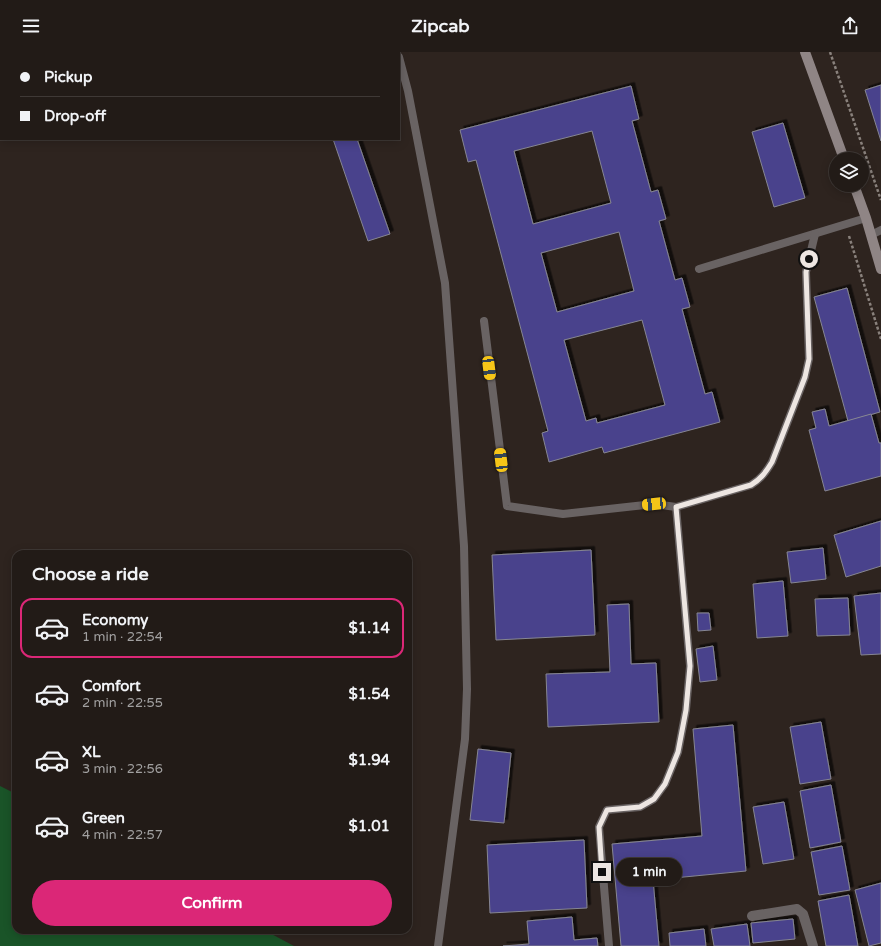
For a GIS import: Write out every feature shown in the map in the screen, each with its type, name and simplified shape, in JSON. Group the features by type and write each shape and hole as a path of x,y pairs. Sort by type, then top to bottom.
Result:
{"street":[{"path":"805,52 841,152"},
{"path":"857,192 881,269"},
{"path":"752,916 797,909 800,910 803,914 813,946"}],"lane":[{"path":"400,61 408,91 445,284 464,546 467,689 465,739 438,946"},
{"path":"699,269 866,218"},
{"path":"871,235 881,230"},
{"path":"484,321 507,506 563,514 654,504 676,507 751,485 760,479 772,462 805,377 809,359 806,272 815,234"},
{"path":"609,946 599,827 607,810 640,807 654,799 665,784 678,752 686,710 690,666 676,507"}],"path":[{"path":"830,52 881,200"},
{"path":"846,225 881,339"}],"green space":[{"path":"0,786 12,792 12,934 272,934 294,946 0,946"}],"building":[{"path":"881,85 881,141 865,90"},
{"path":"631,86 639,119 632,121 651,192 658,190 666,219 659,221 675,280 682,278 690,307 682,309 705,394 712,392 720,422 604,453 602,447 549,462 542,433 548,431 476,160 468,162 460,130","holes":["592,131 611,203 533,224 514,151","619,232 634,291 557,312 541,253","642,320 665,405 597,423 596,418 586,421 564,340"]},
{"path":"783,123 805,198 774,207 752,132"},
{"path":"333,140 357,140 390,234 368,241"},
{"path":"847,288 880,412 848,421 814,297"},
{"path":"825,409 829,426 871,414 879,443 881,443 881,476 825,491 809,430 816,428 812,412"},
{"path":"881,521 881,566 846,577 834,535"},
{"path":"823,548 826,579 791,583 787,552"},
{"path":"591,550 595,635 496,640 492,555"},
{"path":"783,581 788,636 757,638 753,584"},
{"path":"881,593 881,654 861,655 854,596"},
{"path":"848,598 850,635 817,636 815,599"},
{"path":"629,604 631,664 656,663 659,722 548,727 546,674 610,672 607,605"},
{"path":"697,613 709,613 711,630 698,631"},
{"path":"713,646 717,680 700,682 696,649"},
{"path":"821,722 831,779 800,784 790,727"},
{"path":"733,725 746,871 653,880 659,946 621,946 612,844 702,836 693,729"},
{"path":"478,749 511,753 504,823 470,820"},
{"path":"831,785 841,842 810,848 800,791"},
{"path":"784,802 794,859 763,864 753,807"},
{"path":"584,840 587,908 490,913 487,845"},
{"path":"842,846 850,890 819,895 811,852"},
{"path":"881,883 881,943 869,946 855,890"},
{"path":"849,895 858,946 826,946 818,901"},
{"path":"572,917 574,940 597,938 598,946 503,946 529,944 527,921"},
{"path":"793,919 795,939 753,943 751,923"},
{"path":"747,924 750,946 714,946 711,929"},
{"path":"704,929 706,946 670,946 669,933"}],"route":[{"path":"602,872 599,827 607,810 640,807 654,799 665,784 678,752 686,710 690,666 676,507 751,485 760,479 772,462 805,377 809,359 806,272 809,259"}]}
